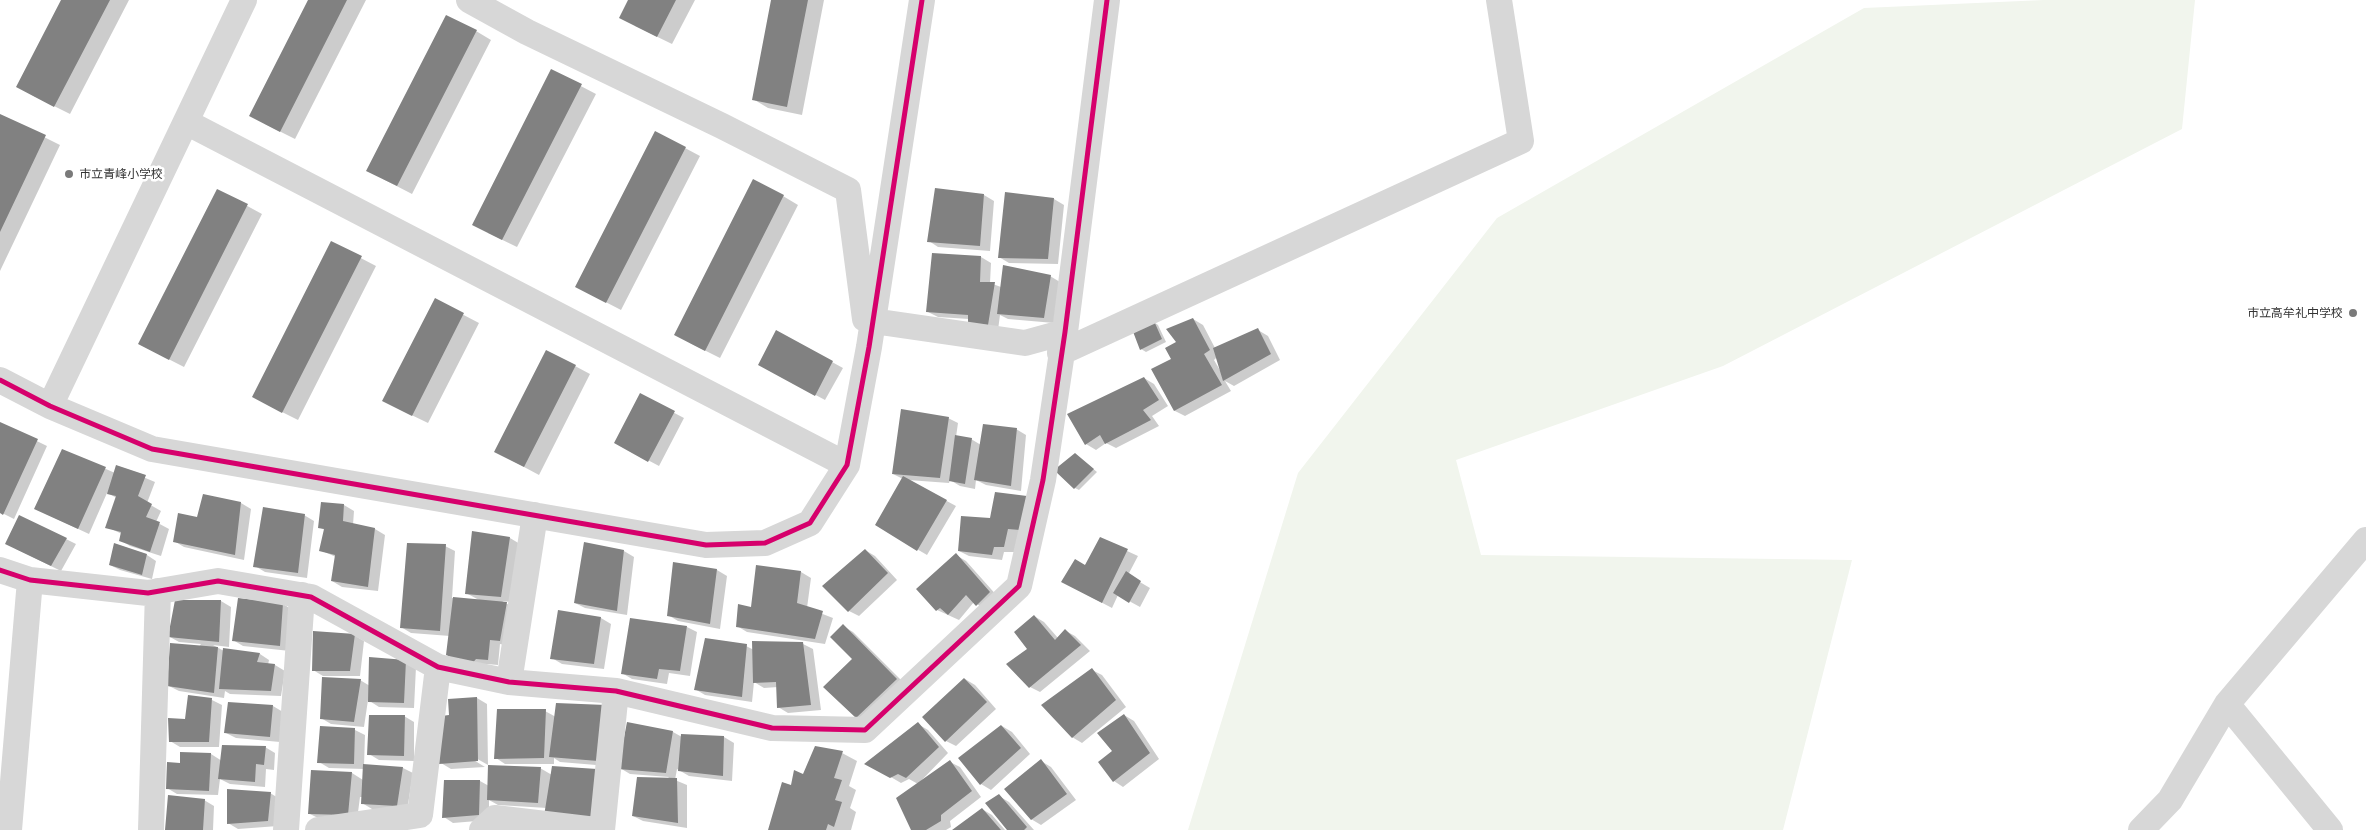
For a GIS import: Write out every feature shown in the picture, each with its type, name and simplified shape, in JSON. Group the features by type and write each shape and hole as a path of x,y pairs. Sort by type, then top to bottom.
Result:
{"street":[{"path":"50,406 244,0"},
{"path":"469,0 527,32 722,126 848,190 869,347"},
{"path":"0,380 50,406 152,449 706,544 765,543 810,523 847,465 869,347 922,0"},
{"path":"0,570 30,580 148,593 218,580 302,595 311,597 438,667 509,682 616,691 772,728 865,730 1019,586 1043,480 1108,0"},
{"path":"873,321 1025,343 1063,342 1521,141 1499,0"},
{"path":"186,122 847,465"},
{"path":"509,682 535,515"},
{"path":"2141,830 2170,800 2227,704 2366,540"},
{"path":"9,830 30,580"},
{"path":"151,830 158,592"},
{"path":"286,830 302,595"},
{"path":"318,830 420,815 438,667"},
{"path":"602,830 616,691"},
{"path":"2227,704 2330,830"},
{"path":"482,830 495,818 596,830"}],"shaded area":[{"path":"2044,0 2195,0 2182,129 1723,366 1456,460 1481,555 1852,560 1783,830 1188,830 1298,473 1497,218 1864,8"}],"building":[{"path":"61,0 110,0 54,107 16,87"},
{"path":"308,0 347,0 280,132 249,116"},
{"path":"628,0 676,0 657,37 619,18"},
{"path":"771,0 808,0 787,107 752,100"},
{"path":"446,15 477,30 397,186 366,171"},
{"path":"551,69 582,84 502,240 472,225"},
{"path":"0,114 46,135 0,232"},
{"path":"655,131 686,147 606,303 575,287"},
{"path":"753,179 784,195 705,351 674,335"},
{"path":"935,188 984,194 980,246 927,242"},
{"path":"217,189 248,204 169,360 138,344"},
{"path":"1005,192 1054,198 1048,259 998,258"},
{"path":"331,241 362,256 282,413 252,397"},
{"path":"932,253 981,256 980,282 995,282 988,325 968,324 968,315 926,312"},
{"path":"1003,265 1051,275 1044,318 997,314"},
{"path":"435,298 464,313 412,416 382,401"},
{"path":"1193,318 1210,350 1204,354 1222,385 1174,411 1151,369 1171,359 1165,348 1176,342 1166,329"},
{"path":"1154,321 1162,339 1140,350 1132,329"},
{"path":"1258,328 1271,354 1223,381 1213,348"},
{"path":"776,330 833,361 815,396 758,365"},
{"path":"546,350 576,365 524,467 494,452"},
{"path":"1144,377 1159,400 1143,410 1151,420 1105,444 1100,435 1085,445 1067,414"},
{"path":"640,393 675,411 648,462 614,443"},
{"path":"901,409 949,417 940,478 892,474"},
{"path":"0,422 38,439 3,515 0,513"},
{"path":"983,424 1017,428 1011,486 974,480"},
{"path":"955,435 972,438 965,484 949,481"},
{"path":"62,449 106,467 78,529 34,509"},
{"path":"1075,453 1094,469 1074,489 1054,470"},
{"path":"116,465 146,475 138,496 152,504 146,517 160,522 150,552 119,541 121,532 105,528 116,496 107,494"},
{"path":"903,476 947,500 917,551 875,525"},
{"path":"995,492 1027,496 1020,530 1008,529 1004,547 994,547 992,555 958,551 961,516 990,518"},
{"path":"203,494 241,502 235,555 173,542 178,513 197,517"},
{"path":"321,502 344,504 343,521 375,528 368,587 331,581 335,555 319,551 324,529 318,528"},
{"path":"263,507 305,514 298,573 253,567"},
{"path":"19,515 67,538 51,566 5,544"},
{"path":"472,531 510,537 501,597 465,594"},
{"path":"1100,537 1128,549 1102,603 1061,582 1075,559 1085,565"},
{"path":"584,542 624,550 617,611 574,603"},
{"path":"114,543 147,554 142,575 109,565"},
{"path":"407,543 446,544 440,631 400,628"},
{"path":"865,549 888,573 848,612 822,586"},
{"path":"956,553 990,592 976,606 966,595 948,615 940,608 936,611 916,589"},
{"path":"673,562 717,569 710,624 667,616"},
{"path":"756,565 801,571 797,603 823,611 815,639 736,627 738,604 751,607"},
{"path":"1126,571 1141,581 1129,603 1113,593"},
{"path":"453,597 507,602 500,641 490,640 488,660 476,659 470,666 446,655"},
{"path":"238,598 283,603 280,646 232,641"},
{"path":"175,600 221,600 219,642 168,637"},
{"path":"558,610 601,617 594,664 550,659"},
{"path":"1034,615 1055,640 1065,629 1081,645 1029,688 1006,664 1027,649 1014,632"},
{"path":"630,618 687,626 680,671 659,669 657,679 621,674"},
{"path":"843,624 897,679 856,718 823,687 852,659 830,637"},
{"path":"313,631 355,634 350,671 312,671"},
{"path":"705,638 747,644 742,697 694,690"},
{"path":"752,641 803,642 811,705 777,708 776,682 753,683"},
{"path":"170,643 218,647 214,693 167,686"},
{"path":"223,648 260,653 257,662 275,664 271,691 219,689"},
{"path":"369,657 406,660 404,703 368,702"},
{"path":"1092,668 1116,700 1072,738 1041,705"},
{"path":"322,677 361,679 354,722 320,719"},
{"path":"964,678 987,702 945,742 922,717"},
{"path":"188,695 212,698 209,742 169,742 168,718 185,719"},
{"path":"477,697 478,761 439,764 441,716 449,715 448,699"},
{"path":"228,702 273,705 270,737 224,733"},
{"path":"556,703 606,705 598,761 549,757"},
{"path":"497,709 546,709 544,758 494,759"},
{"path":"1124,714 1150,753 1113,782 1098,762 1112,751 1097,733"},
{"path":"369,715 405,715 404,756 367,755"},
{"path":"627,722 673,731 666,773 618,769"},
{"path":"918,722 939,747 906,778 898,774 890,778 864,764"},
{"path":"1001,725 1021,748 980,785 958,758"},
{"path":"320,726 355,728 354,764 317,763"},
{"path":"681,734 724,736 723,776 678,771"},
{"path":"222,745 266,746 264,765 256,764 255,782 218,779"},
{"path":"815,746 843,751 834,778 842,780 835,800 842,802 834,827 828,824 826,830 768,830 782,782 791,785 794,770 803,774"},
{"path":"180,752 211,753 209,791 166,789 167,762 180,763"},
{"path":"1041,759 1067,794 1031,820 1004,789"},
{"path":"950,760 972,791 941,815 941,821 926,830 911,830 896,798"},
{"path":"363,764 403,767 397,806 361,804"},
{"path":"488,765 541,767 538,803 487,800"},
{"path":"552,766 597,769 591,820 544,816"},
{"path":"311,770 352,772 348,815 308,814"},
{"path":"637,777 677,778 678,823 632,816"},
{"path":"444,780 480,780 479,815 442,818"},
{"path":"227,789 271,792 268,821 227,824"},
{"path":"999,794 1027,827 1024,830 1007,830 985,803"},
{"path":"168,795 205,799 203,830 165,830"},
{"path":"982,808 1001,830 952,830"}],"cycle path":[{"path":"0,380 50,406 152,449 706,545 765,543 810,523 847,465 869,347 922,0"},
{"path":"0,570 30,580 148,593 218,581 311,597 438,667 509,682 616,691 772,728 865,730 1019,586 1043,480 1065,332 1107,0"}],"place":[{"name":"市立青峰小学校","path":"69,174"},
{"name":"市立高牟礼中学校","path":"2353,313"}]}
